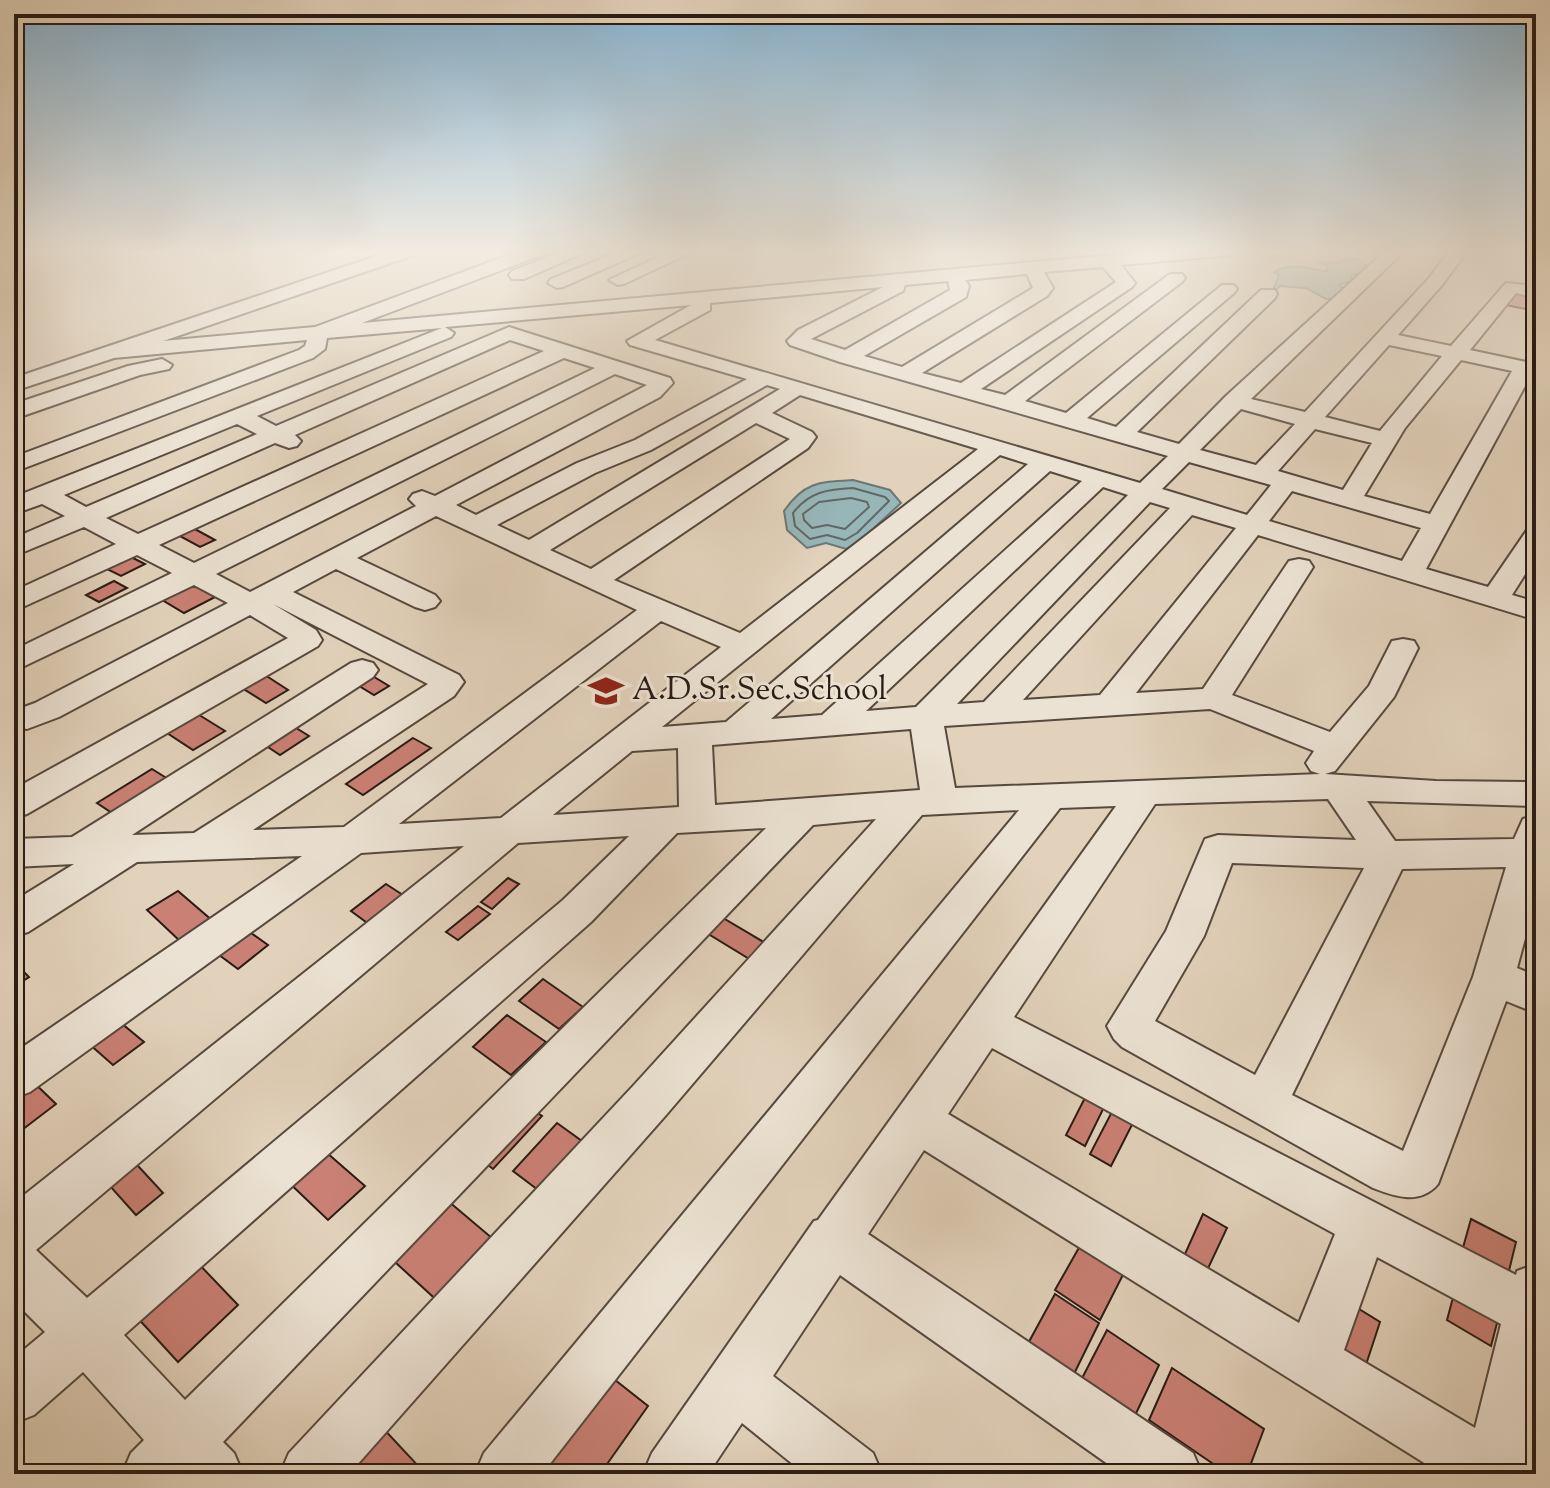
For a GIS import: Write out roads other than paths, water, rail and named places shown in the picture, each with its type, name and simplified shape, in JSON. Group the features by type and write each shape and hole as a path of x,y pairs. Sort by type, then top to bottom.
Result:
{"street":[{"path":"14,385 206,319"},
{"path":"248,319 270,334"},
{"path":"318,333 354,319"},
{"path":"385,327 404,319"},
{"path":"110,352 270,334 318,333 473,319"},
{"path":"679,319 637,341 843,400 1098,479 1154,483"},
{"path":"835,319 797,341 847,358 1437,524"},
{"path":"847,358 913,319"},
{"path":"843,400 990,319"},
{"path":"965,390 1071,319"},
{"path":"1010,402 1121,319"},
{"path":"1071,420 1192,319"},
{"path":"1121,435 1241,319"},
{"path":"310,1474 660,1088 926,802 926,717 1184,451 1322,319"},
{"path":"1108,707 1253,524 1275,477 1311,420 1400,319"},
{"path":"1350,498 1386,440 1485,319"},
{"path":"14,506 444,333 457,321"},
{"path":"14,465 306,354 315,349 318,333"},
{"path":"14,548 278,436 509,333 662,383 652,392 47,710 27,718 14,716"},
{"path":"14,412 145,367 270,334"},
{"path":"14,444 270,334"},
{"path":"1384,338 1531,368 1410,572"},
{"path":"14,602 564,350"},
{"path":"14,662 615,366"},
{"path":"14,371 37,377"},
{"path":"476,525 586,468 643,445 765,378"},
{"path":"886,414 932,381"},
{"path":"530,551 798,387"},
{"path":"908,398 1154,483 1187,505 1536,611"},
{"path":"1234,401 1386,440"},
{"path":"593,581 800,443 804,437 754,413"},
{"path":"236,415 377,482 439,505 593,581 745,646"},
{"path":"14,1235 511,829 994,448"},
{"path":"734,733 1044,463"},
{"path":"829,727 1098,479"},
{"path":"44,494 133,545 193,574 259,597 448,682 443,689 200,847"},
{"path":"993,712 1187,505"},
{"path":"1495,599 1535,541"},
{"path":"335,558 425,601"},
{"path":"1213,699 1299,567"},
{"path":"14,805 307,640 259,597"},
{"path":"14,1078 352,840 658,609"},
{"path":"1322,786 1335,746 1383,690 1403,648"},
{"path":"78,851 362,670"},
{"path":"624,741 993,712 1213,699 1335,746"},
{"path":"14,1395 682,820 695,736"},
{"path":"1265,1102 1384,867 1385,855 1322,786"},
{"path":"14,853 352,840 803,813 926,802 1322,786 1436,793 1536,794"},
{"path":"673,1474 832,1239 987,1024 1143,794"},
{"path":"505,1474 1048,799"},
{"path":"14,1265 85,1333 183,1464 803,813"},
{"path":"1532,841 1494,977 1421,1168 1414,1176 1390,1172 1131,1030 1129,1022 1184,936 1218,849 1385,855 1532,841"},
{"path":"14,921 128,850"},
{"path":"1494,977 1536,995"},
{"path":"916,1120 1493,1473 1534,1305 1365,1222 987,1024"},
{"path":"1312,1361 1365,1222"},
{"path":"832,1239 1172,1474"},
{"path":"735,1382 852,1474"}],"water":[{"path":"853,480 890,490 901,503 861,540 846,549 826,543 807,548 787,530 784,511 798,494 813,485"}],"place":[{"name":"A.D.Sr.Sec.School","path":"606,691"}]}
